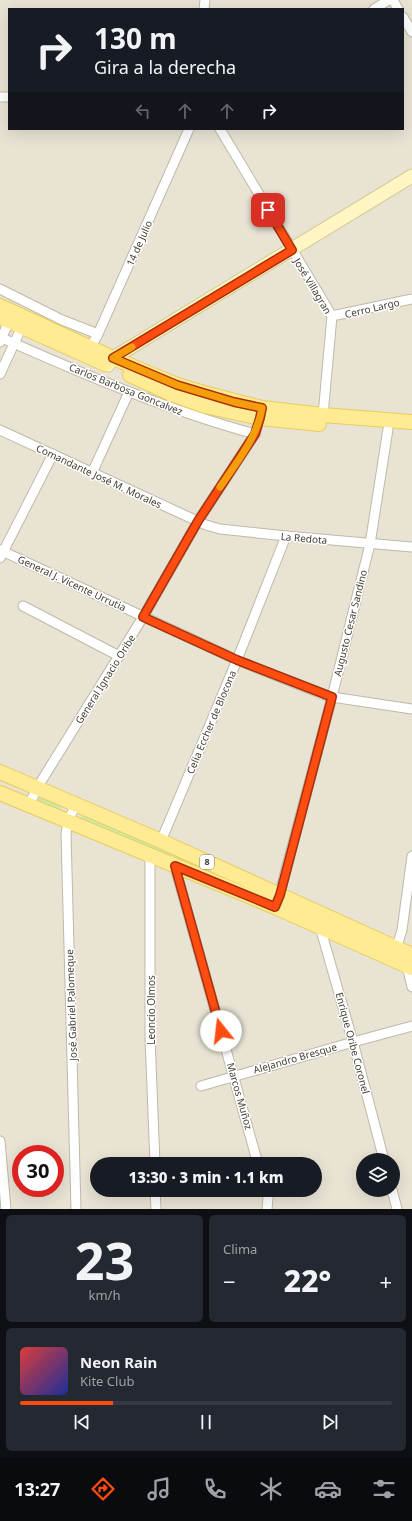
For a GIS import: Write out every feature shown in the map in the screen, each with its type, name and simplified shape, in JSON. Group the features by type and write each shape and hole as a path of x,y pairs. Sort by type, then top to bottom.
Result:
{"main road":[{"path":"0,306 7,316 110,362 177,385 234,402 262,413 412,431"},
{"path":"262,413 322,415 412,422"},
{"name":"8","path":"0,772 161,841 278,901 411,961"},
{"name":"8","path":"0,793 175,866 278,901 320,927 395,954"}],"street":[{"path":"376,8 389,0"},
{"path":"404,19 412,32"},
{"name":"14 de Julio","path":"89,352 189,130"},
{"name":"José Villagran","path":"221,130 332,316 322,415"},
{"path":"110,362 412,176"},
{"path":"0,289 62,320 98,334"},
{"name":"Cerro Largo","path":"332,316 412,299"},
{"path":"1,339 7,316"},
{"path":"0,374 24,323"},
{"name":"Carlos Barbosa Goncalvez","path":"1,339 14,343 129,392 210,422 255,434"},
{"path":"92,473 129,392"},
{"name":"General Ignacio Oribe","path":"29,805 37,788 143,617 198,521 255,434 262,413"},
{"name":"Augusto Cesar Sandino","path":"278,901 332,697 370,544 388,429"},
{"name":"Comandante José M. Morales","path":"0,430 198,521"},
{"path":"1,553 53,454"},
{"name":"La Redota","path":"198,521 220,528 286,536 412,547"},
{"name":"Celia Eccher de Blocona","path":"161,841 237,660 286,536"},
{"name":"General J. Vicente Urrutia","path":"1,553 237,660 332,697 412,709"},
{"path":"23,606 119,656"},
{"name":"José Gabriel Palomeque","path":"76,804 68,821 66,834 76,1209"},
{"name":"Leoncio Olmos","path":"150,855 150,1037 155,1157"},
{"path":"395,954 402,930 412,856"},
{"name":"Marcos Muñoz","path":"175,866 256,1157"},
{"name":"Enrique Oribe Coronel","path":"320,927 353,1042 382,1153"},
{"path":"411,961 412,987"},
{"name":"Alejandro Bresque","path":"201,1086 412,1026"},
{"path":"0,1141 6,1209"},
{"path":"155,1197 156,1209"},
{"path":"267,1197 267,1209"},
{"path":"394,1197 397,1209"}],"shaded area":[{"path":"0,0 412,0 412,1209 0,1209"}],"green space":[{"path":"37,794 62,805 59,811 34,800"},
{"path":"84,813 268,896 267,899 80,819"}],"slow traffic":[{"path":"132,347 113,358 177,385 234,402 262,408 255,434 220,487"}],"route":[{"path":"221,1031 175,866 275,907 280,895 332,697 237,660 143,617 198,521 255,434 262,408 234,402 177,385 113,358 292,250 268,210"}]}
